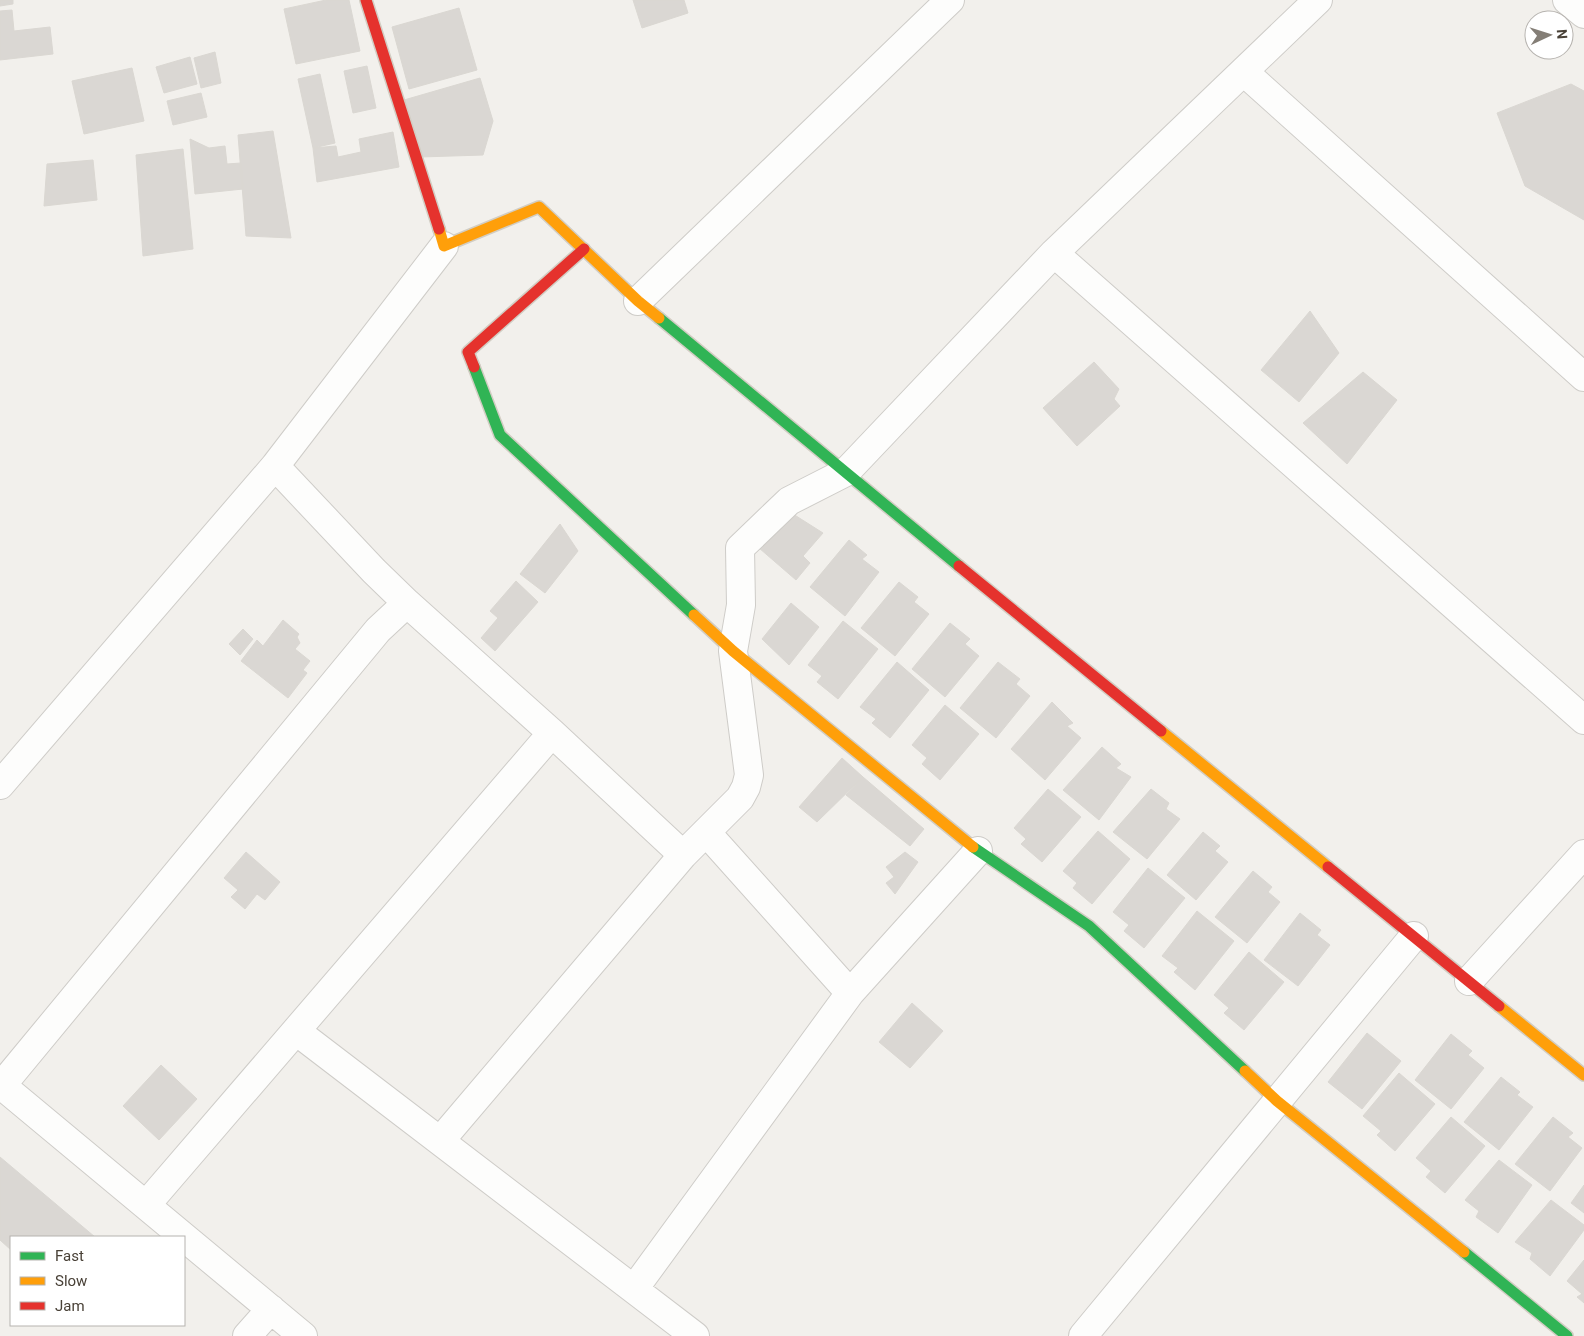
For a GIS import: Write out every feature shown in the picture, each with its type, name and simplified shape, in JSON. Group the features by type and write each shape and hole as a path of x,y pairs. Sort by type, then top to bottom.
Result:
{"street":[{"path":"366,0 444,246"},
{"path":"638,301 950,0"},
{"path":"440,1141 683,855 740,798 746,787 749,775 734,651 741,605 740,548 788,501 846,472 1054,252 1318,0"},
{"path":"1567,0 1584,14"},
{"path":"1244,72 1584,377"},
{"path":"0,785 274,466 444,246 539,206 638,301 1027,623 1584,1075"},
{"path":"584,249 468,352 500,435 734,651 978,851 1089,926 1278,1101 1567,1336"},
{"path":"1054,252 1584,720"},
{"path":"274,466 407,603 552,732 683,855"},
{"path":"183,1236 1,1084 378,630 407,603"},
{"path":"146,1205 552,732"},
{"path":"706,832 850,994"},
{"path":"634,1289 850,994 978,851"},
{"path":"1469,980 1584,854"},
{"path":"1083,1336 1414,936"},
{"path":"296,1031 695,1336"},
{"path":"185,1237 303,1336"},
{"path":"247,1336 271,1309"}],"building":[{"path":"0,0 13,0 13,4 0,6"},
{"path":"326,0 349,0 360,51 296,64 284,9"},
{"path":"633,0 684,0 688,13 642,28"},
{"path":"459,8 477,70 409,89 392,27"},
{"path":"12,10 14,31 50,27 53,54 0,60 0,11"},
{"path":"215,52 221,83 201,88 194,58"},
{"path":"190,57 197,84 164,93 156,67"},
{"path":"367,66 376,108 353,113 344,71"},
{"path":"132,68 144,121 84,134 72,81"},
{"path":"320,74 335,143 313,148 298,79"},
{"path":"480,78 493,121 483,155 420,157 404,100"},
{"path":"1571,84 1584,91 1584,220 1525,186 1497,113"},
{"path":"201,93 207,117 173,125 167,101"},
{"path":"273,131 291,238 246,236 238,135"},
{"path":"393,132 399,167 317,182 313,148 336,146 338,157 361,152 359,139"},
{"path":"190,139 209,148 225,146 227,164 241,163 243,189 195,194"},
{"path":"183,149 193,249 143,256 136,155"},
{"path":"93,160 97,200 44,206 47,164"},
{"path":"1310,311 1339,353 1299,402 1261,370"},
{"path":"1094,362 1119,389 1114,399 1120,406 1077,446 1043,408"},
{"path":"1363,372 1397,400 1347,464 1303,423"},
{"path":"793,514 823,533 803,556 810,563 796,580 759,548"},
{"path":"560,524 578,551 545,593 520,574"},
{"path":"849,540 867,555 862,559 879,572 845,616 810,587"},
{"path":"516,581 538,602 495,651 481,638 498,618 490,611"},
{"path":"899,582 918,597 914,602 929,614 895,656 861,628"},
{"path":"791,603 819,627 789,665 762,639"},
{"path":"283,620 299,634 297,637 300,643 295,649 310,661 303,670 307,673 288,698 241,661 257,640 263,646"},
{"path":"843,621 878,649 838,699 817,682 822,676 808,665"},
{"path":"950,623 970,639 965,644 979,656 945,697 912,669"},
{"path":"243,629 253,639 240,655 229,644"},
{"path":"897,662 929,690 890,738 872,723 876,719 860,707"},
{"path":"998,662 1020,679 1016,684 1030,696 996,738 960,708"},
{"path":"1052,702 1073,723 1067,726 1081,738 1045,780 1011,749"},
{"path":"945,705 979,734 940,780 922,764 927,758 912,745"},
{"path":"1102,747 1121,764 1116,768 1131,777 1099,820 1063,790"},
{"path":"842,758 863,777 817,822 799,807"},
{"path":"863,777 924,829 910,846 846,795"},
{"path":"1048,789 1081,817 1042,862 1021,844 1026,839 1014,828"},
{"path":"1151,789 1169,803 1166,809 1180,819 1147,859 1113,832"},
{"path":"1098,831 1130,859 1092,904 1073,888 1077,883 1063,871"},
{"path":"1203,832 1220,846 1215,851 1228,862 1196,900 1167,875"},
{"path":"246,852 280,882 265,900 257,894 245,909 231,897 238,890 224,878"},
{"path":"905,852 918,862 895,894 886,883 894,877 886,867"},
{"path":"1148,868 1185,898 1144,948 1124,931 1129,925 1113,912"},
{"path":"1253,871 1272,887 1268,892 1280,902 1247,943 1215,917"},
{"path":"1197,911 1234,941 1195,990 1174,972 1178,968 1162,956"},
{"path":"1300,913 1321,930 1317,935 1330,945 1298,986 1264,960"},
{"path":"1249,952 1284,982 1244,1030 1224,1013 1229,1008 1214,995"},
{"path":"912,1003 943,1031 910,1068 879,1042"},
{"path":"1367,1033 1401,1061 1362,1109 1328,1082"},
{"path":"1451,1034 1472,1051 1468,1055 1484,1068 1451,1109 1415,1080"},
{"path":"161,1065 197,1099 159,1140 123,1106"},
{"path":"1399,1073 1435,1104 1395,1151 1377,1135 1381,1131 1363,1116"},
{"path":"1501,1077 1520,1092 1517,1095 1533,1107 1499,1150 1464,1122"},
{"path":"1451,1117 1485,1146 1445,1193 1426,1177 1431,1171 1416,1158"},
{"path":"1553,1117 1573,1133 1568,1137 1582,1148 1550,1191 1515,1164"},
{"path":"0,1157 94,1236 10,1236 10,1249 0,1240"},
{"path":"1499,1160 1532,1185 1498,1233 1476,1217 1479,1211 1465,1200"},
{"path":"1584,1185 1584,1213 1571,1203"},
{"path":"1551,1200 1584,1225 1584,1230 1550,1276 1530,1259 1532,1253 1515,1242"},
{"path":"1584,1260 1584,1303 1577,1297 1582,1294 1567,1281"}],"traffic: fast":[{"path":"659,318 959,566"},
{"path":"474,367 500,435 694,615"},
{"path":"973,847 1089,926 1245,1071"},
{"path":"1464,1252 1567,1336"}],"traffic: slow":[{"path":"439,229 444,246 539,207 638,301 659,318"},
{"path":"694,615 733,651 973,847"},
{"path":"1161,731 1328,867"},
{"path":"1499,1006 1584,1075"},
{"path":"1245,1071 1277,1101 1464,1252"}],"traffic: jam":[{"path":"366,0 439,229"},
{"path":"474,367 468,352 584,249"},
{"path":"959,566 1161,731"},
{"path":"1328,867 1499,1006"}]}
